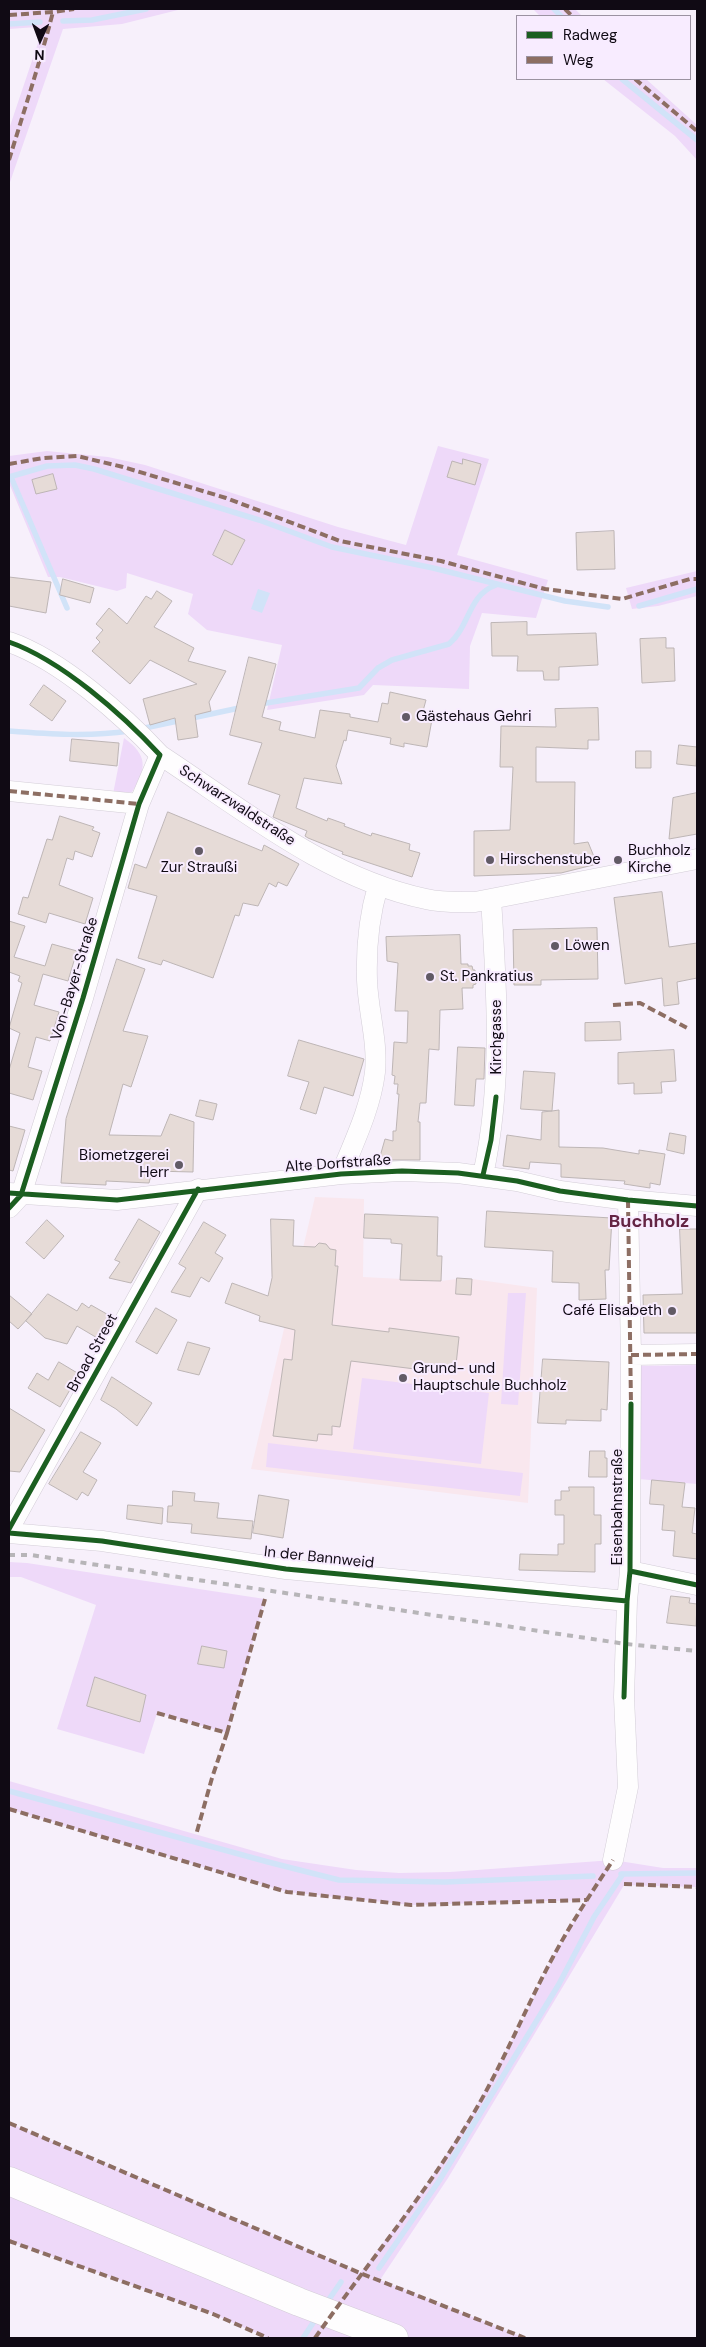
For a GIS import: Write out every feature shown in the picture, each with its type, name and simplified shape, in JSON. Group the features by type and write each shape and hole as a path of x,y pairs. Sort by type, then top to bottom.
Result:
{"main road":[{"path":"9,2181 299,2302 394,2338"}],"street":[{"name":"Schwarzwaldstraße","path":"9,642 28,648 74,678 143,737 160,756 315,857 378,886 426,899 446,902 475,902 697,859"},
{"name":"Von-Bayer-Straße","path":"13,1198 83,998 138,804 160,756"},
{"path":"9,791 138,804"},
{"path":"341,1174 358,1133 375,1071 376,1044 367,981 370,914 378,886"},
{"name":"Kirchgasse","path":"483,1175 491,1140 496,1098 497,988 491,899"},
{"name":"Alte Dorfstraße","path":"13,1198 116,1200 198,1189 341,1174 402,1172 483,1175 560,1191 628,1200 697,1206"},
{"name":"Broad Street","path":"9,1531 198,1189"},
{"name":"Eisenbahnstraße","path":"628,1200 631,1355 630,1571 697,1585"},
{"path":"631,1355 697,1354"},
{"name":"In der Bannweid","path":"9,1531 102,1541 286,1569 627,1601"},
{"path":"614,1860 628,1787 624,1697 627,1601 630,1571"}],"shaded area":[{"path":"9,9 182,9 122,24 63,29 9,185 9,129 41,34 37,27 9,29"},
{"path":"533,9 575,9 581,15 539,15"},
{"path":"604,80 647,80 697,125 697,160 675,136"},
{"path":"438,446 489,459 457,555 548,580 536,618 482,613 470,646 469,689 373,685 364,695 267,710 282,645 207,630 188,614 193,594 127,573 126,588 117,591 60,577 48,577 9,483 9,456 47,451 108,457 145,465 338,527 406,545"},
{"path":"697,571 697,596 658,606 632,609 626,588"},
{"path":"124,738 132,744 141,756 142,769 132,792 113,794"},
{"name":"Grund- und Hauptschule Buchholz","path":"315,1197 364,1199 363,1277 441,1281 465,1278 537,1288 528,1503 251,1469"},
{"path":"508,1293 526,1293 518,1405 501,1404"},
{"path":"697,1365 697,1484 638,1479 641,1366"},
{"path":"362,1378 489,1393 481,1464 353,1449"},
{"path":"268,1443 523,1473 520,1496 266,1467"},
{"path":"9,1562 27,1563 265,1599 227,1733 157,1713 144,1754 57,1729 96,1605 21,1577 9,1577"},
{"path":"9,1781 282,1859 356,1870 399,1873 450,1872 613,1860 663,1868 697,1868 697,1887 624,1885 448,2178 380,2280 525,2338 268,2338 213,2314 9,2241 9,2123 360,2273 423,2191 472,2115 523,2020 553,1957 587,1900 411,1905 287,1892 9,1809"}],"water":[{"path":"258,589 270,593 262,613 251,609"}],"building":[{"path":"463,459 481,464 475,485 447,477 452,461 462,464"},
{"path":"53,474 57,489 36,494 32,480"},
{"path":"225,530 245,540 232,565 213,555"},
{"path":"614,531 615,569 577,570 576,533"},
{"path":"9,577 51,582 46,613 9,606"},
{"path":"63,579 94,588 90,603 60,595"},
{"path":"157,591 172,601 154,627 194,648 188,661 226,671 209,702 211,711 195,715 198,737 178,740 175,718 150,725 143,699 197,684 150,660 130,684 92,651 100,642 96,638 103,630 96,624 109,608 127,624 146,596 151,599"},
{"path":"527,622 527,635 596,633 598,665 559,667 559,680 544,680 543,671 517,671 518,656 492,656 491,623"},
{"path":"666,638 666,648 674,648 675,681 642,683 640,639"},
{"path":"249,657 276,664 262,717 281,722 279,730 315,738 320,710 350,714 350,717 378,722 382,703 388,704 390,692 426,700 423,711 433,714 427,747 404,743 404,747 390,744 391,738 348,730 346,741 344,740 336,766 342,784 304,778 296,808 327,821 328,818 345,824 344,826 371,836 372,833 410,844 409,850 420,853 412,877 342,854 343,852 308,838 305,836 307,831 273,817 280,795 248,784 262,743 230,735"},
{"path":"44,685 66,701 52,721 30,705"},
{"path":"598,708 599,740 588,740 588,749 536,747 536,782 575,782 574,844 588,842 597,864 561,873 474,876 474,831 510,830 513,767 500,767 501,726 556,727 555,709"},
{"path":"72,739 119,743 117,766 70,761"},
{"path":"679,745 697,747 696,766 677,764"},
{"path":"636,751 651,751 651,768 636,768"},
{"path":"697,793 697,834 669,839 673,798"},
{"path":"168,812 262,851 264,845 299,864 287,886 278,882 276,887 269,883 258,906 243,903 239,916 235,915 213,978 163,960 161,965 138,958 157,896 128,888 135,864 146,868"},
{"path":"60,816 94,827 92,830 100,833 92,857 75,851 73,860 67,858 59,885 93,898 85,924 49,913 46,923 18,914 23,897 28,898 47,839 52,840"},
{"path":"662,892 669,947 697,943 697,978 677,982 679,1004 664,1006 662,978 625,984 614,898"},
{"path":"9,921 25,926 14,957 45,966 52,944 77,951 68,981 43,974 34,1005 59,1012 50,1041 36,1037 28,1067 42,1071 33,1100 9,1093 9,1070 20,1033 9,1028 22,983 18,981 20,976 9,972"},
{"name":"Löwen","path":"597,928 598,979 541,980 541,985 514,985 513,930"},
{"path":"460,935 461,964 468,964 468,966 472,966 473,970 475,970 476,984 473,985 473,988 462,988 463,1009 440,1010 439,1050 429,1049 426,1103 420,1103 418,1122 420,1122 420,1160 379,1160 385,1139 393,1141 393,1131 396,1131 399,1094 397,1094 398,1084 394,1084 395,1076 392,1075 394,1042 407,1043 408,1011 395,1011 398,963 387,961 386,937"},
{"path":"117,959 145,969 123,1031 148,1036 131,1087 123,1084 109,1135 161,1136 170,1114 194,1122 193,1172 152,1171 149,1183 106,1181 106,1185 61,1183 66,1119"},
{"path":"620,1022 621,1040 585,1041 585,1023"},
{"path":"299,1040 364,1059 353,1096 324,1087 316,1114 300,1109 309,1082 288,1076"},
{"path":"458,1047 485,1048 484,1079 476,1079 474,1106 455,1105"},
{"path":"674,1050 676,1081 661,1082 662,1093 634,1094 634,1083 618,1084 618,1053"},
{"path":"524,1071 555,1073 552,1111 521,1109"},
{"path":"200,1100 217,1104 213,1120 196,1116"},
{"path":"559,1110 559,1147 603,1148 639,1154 639,1150 665,1154 660,1185 650,1183 650,1188 624,1184 625,1181 561,1177 561,1164 530,1162 529,1169 503,1166 507,1135 541,1140 542,1112"},
{"path":"9,1126 25,1130 13,1171 9,1170"},
{"path":"670,1133 686,1136 684,1154 667,1150"},
{"path":"487,1211 612,1218 609,1270 605,1270 606,1299 579,1300 579,1283 552,1282 553,1251 485,1247"},
{"path":"365,1214 438,1217 437,1256 442,1256 441,1281 400,1280 402,1244 391,1243 391,1239 364,1238"},
{"path":"139,1219 160,1232 131,1283 109,1278 120,1262 115,1260"},
{"path":"271,1219 294,1220 293,1246 315,1247 319,1243 326,1244 330,1249 336,1250 335,1266 338,1266 332,1325 389,1332 389,1328 459,1337 455,1374 351,1361 340,1427 332,1426 332,1435 318,1434 317,1441 273,1436 284,1359 292,1360 295,1330 259,1321 260,1316 225,1303 232,1283 268,1296 272,1278"},
{"path":"47,1220 64,1236 44,1259 26,1243"},
{"path":"204,1222 226,1235 215,1253 223,1258 209,1282 201,1277 190,1297 171,1292 186,1268 179,1264"},
{"path":"680,1229 697,1229 697,1333 644,1333 643,1295 682,1294"},
{"path":"457,1278 472,1279 471,1295 456,1294"},
{"path":"48,1294 77,1311 82,1303 89,1308 91,1305 112,1317 99,1339 77,1326 67,1344 45,1338 26,1321"},
{"path":"9,1295 32,1314 18,1329 9,1321"},
{"path":"156,1308 177,1320 157,1354 136,1342"},
{"path":"188,1342 210,1348 199,1375 178,1370"},
{"path":"543,1359 609,1362 607,1410 601,1409 601,1421 566,1420 566,1424 538,1423"},
{"path":"59,1362 79,1374 60,1407 28,1388 37,1373 48,1380"},
{"path":"112,1377 152,1403 137,1426 101,1400"},
{"path":"9,1408 45,1430 20,1472 9,1471"},
{"path":"81,1432 101,1443 83,1472 97,1480 88,1496 82,1492 77,1500 49,1484"},
{"path":"590,1451 605,1451 607,1477 589,1477"},
{"path":"652,1480 685,1483 682,1507 695,1508 692,1533 697,1534 697,1559 673,1556 675,1531 662,1530 664,1505 650,1504"},
{"path":"569,1487 594,1487 594,1515 601,1515 601,1544 595,1544 595,1572 519,1570 520,1554 558,1555 558,1544 564,1544 564,1515 555,1515 555,1500 561,1500 561,1491 569,1491"},
{"path":"173,1491 195,1493 194,1501 219,1503 217,1518 253,1521 251,1539 191,1533 192,1524 167,1522 168,1506 172,1506"},
{"path":"259,1495 289,1500 283,1538 253,1533"},
{"path":"128,1505 163,1508 162,1524 127,1519"},
{"path":"671,1596 690,1598 689,1603 697,1604 696,1626 667,1623"},
{"path":"202,1646 227,1651 224,1668 198,1664"},
{"path":"95,1677 146,1695 140,1722 87,1706"}],"waterway":[{"path":"63,21 92,20 146,9"},
{"path":"554,9 560,15"},
{"path":"9,24 40,22"},
{"path":"623,80 697,140"},
{"path":"9,477 47,466 75,465 94,469 259,520 332,547 433,568 565,601 608,607"},
{"path":"11,477 67,608"},
{"path":"260,704 359,688 378,668 392,660 449,644 461,629 474,603 487,590 496,585"},
{"path":"639,606 697,589"},
{"path":"140,729 244,707"},
{"path":"9,731 54,734 129,731"},
{"path":"9,1791 339,1880 445,1882 593,1876"},
{"path":"621,1874 697,1873"},
{"path":"379,2268 439,2181 559,1984 594,1917 623,1874"},
{"path":"325,2305 341,2282"},
{"path":"303,2338 317,2317"}],"railway":[{"path":"9,1555 31,1555 626,1644 697,1651"}],"marked path":[{"path":"9,15 74,9"},
{"path":"565,9 571,15"},
{"path":"9,160 53,12"},
{"path":"636,80 697,131"},
{"path":"9,464 43,458 77,456 123,467 226,498 340,541 441,561 545,589 622,599 690,579 697,579"},
{"path":"9,791 139,804"},
{"path":"613,1005 640,1003 689,1029"},
{"path":"628,1200 631,1404"},
{"path":"631,1355 697,1354"},
{"path":"227,1733 265,1599"},
{"path":"157,1713 227,1733 196,1835"},
{"path":"9,1809 287,1892 411,1905 587,1900"},
{"path":"315,2338 416,2201 454,2145 494,2077 560,1944 613,1860"},
{"path":"624,1884 697,1887"},
{"path":"9,2123 360,2273 525,2338"},
{"path":"9,2241 213,2314 268,2338"}],"cycle path":[{"path":"9,642 29,650 70,675 110,706 160,755 139,804 83,998 21,1195 9,1208"},
{"path":"483,1175 491,1140 496,1097"},
{"path":"9,1193 117,1200 341,1174 402,1171 458,1173 517,1181 560,1191 628,1200 697,1206"},
{"path":"9,1529 198,1189"},
{"path":"624,1697 627,1601 630,1571 631,1404"},
{"path":"9,1533 102,1541 286,1569 627,1601"},
{"path":"630,1571 697,1585"}],"place":[{"name":"Gästehaus Gehri","path":"406,717"},
{"name":"Zur Straußi","path":"199,851"},
{"name":"Hirschenstube","path":"490,860"},
{"name":"Buchholz Kirche","path":"618,860"},
{"name":"Löwen","path":"555,946"},
{"name":"St. Pankratius","path":"430,977"},
{"name":"Biometzgerei Herr","path":"179,1165"},
{"name":"Café Elisabeth","path":"672,1311"},
{"name":"Grund- und Hauptschule Buchholz","path":"403,1378"}],"district":[{"name":"Buchholz","path":"649,1222"}]}
